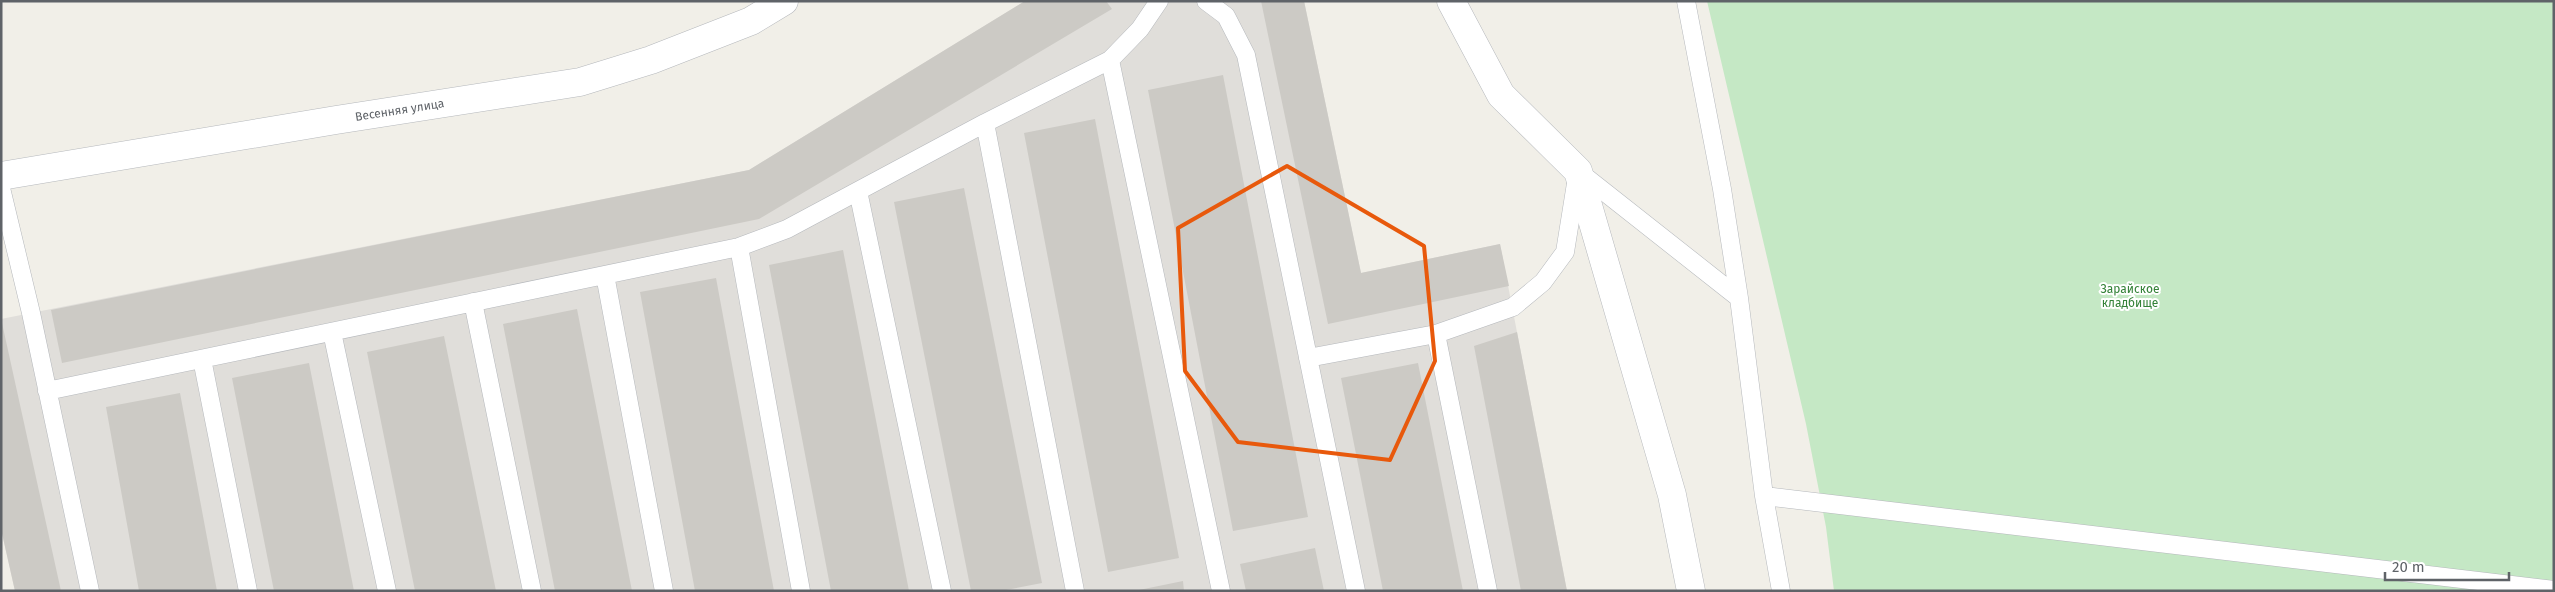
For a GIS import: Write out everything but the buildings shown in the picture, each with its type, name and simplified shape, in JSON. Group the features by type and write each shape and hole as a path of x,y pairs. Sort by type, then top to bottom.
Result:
{"street":[{"name":"Весенняя улица","path":"1,176 336,120 580,82 651,60 751,21 784,1"},
{"path":"1451,1 1501,94 1578,171 1672,495 1691,591"}],"lane":[{"path":"47,391 739,247 787,229 985,123 1110,60 1140,29 1158,1"},
{"path":"1206,1 1226,16 1246,55 1356,591"},
{"path":"1686,1 1722,189 1740,298 1764,496 1781,591"},
{"path":"1110,60 1221,591"},
{"path":"985,123 1075,591"},
{"path":"1308,358 1436,334 1512,307 1544,282 1565,252 1578,171 1740,298"},
{"path":"1,188 90,591"},
{"path":"858,190 942,591"},
{"path":"739,247 801,591"},
{"path":"605,275 664,591"},
{"path":"473,302 532,591"},
{"path":"332,332 387,591"},
{"path":"1436,334 1488,591"},
{"path":"202,358 248,591"},
{"path":"1764,496 2554,590"}],"highlighted area":[{"path":"1287,166 1424,246 1435,361 1390,460 1238,442 1185,371 1178,228"}],"shaded area":[{"path":"1025,1 1304,1 1361,273 1500,244 1567,591 15,591 1,529 1,319 749,170"}],"green space":[{"name":"Зарайское кладбище","path":"1707,1 2554,1 2554,591 1834,591 1826,527 1806,424"}]}
